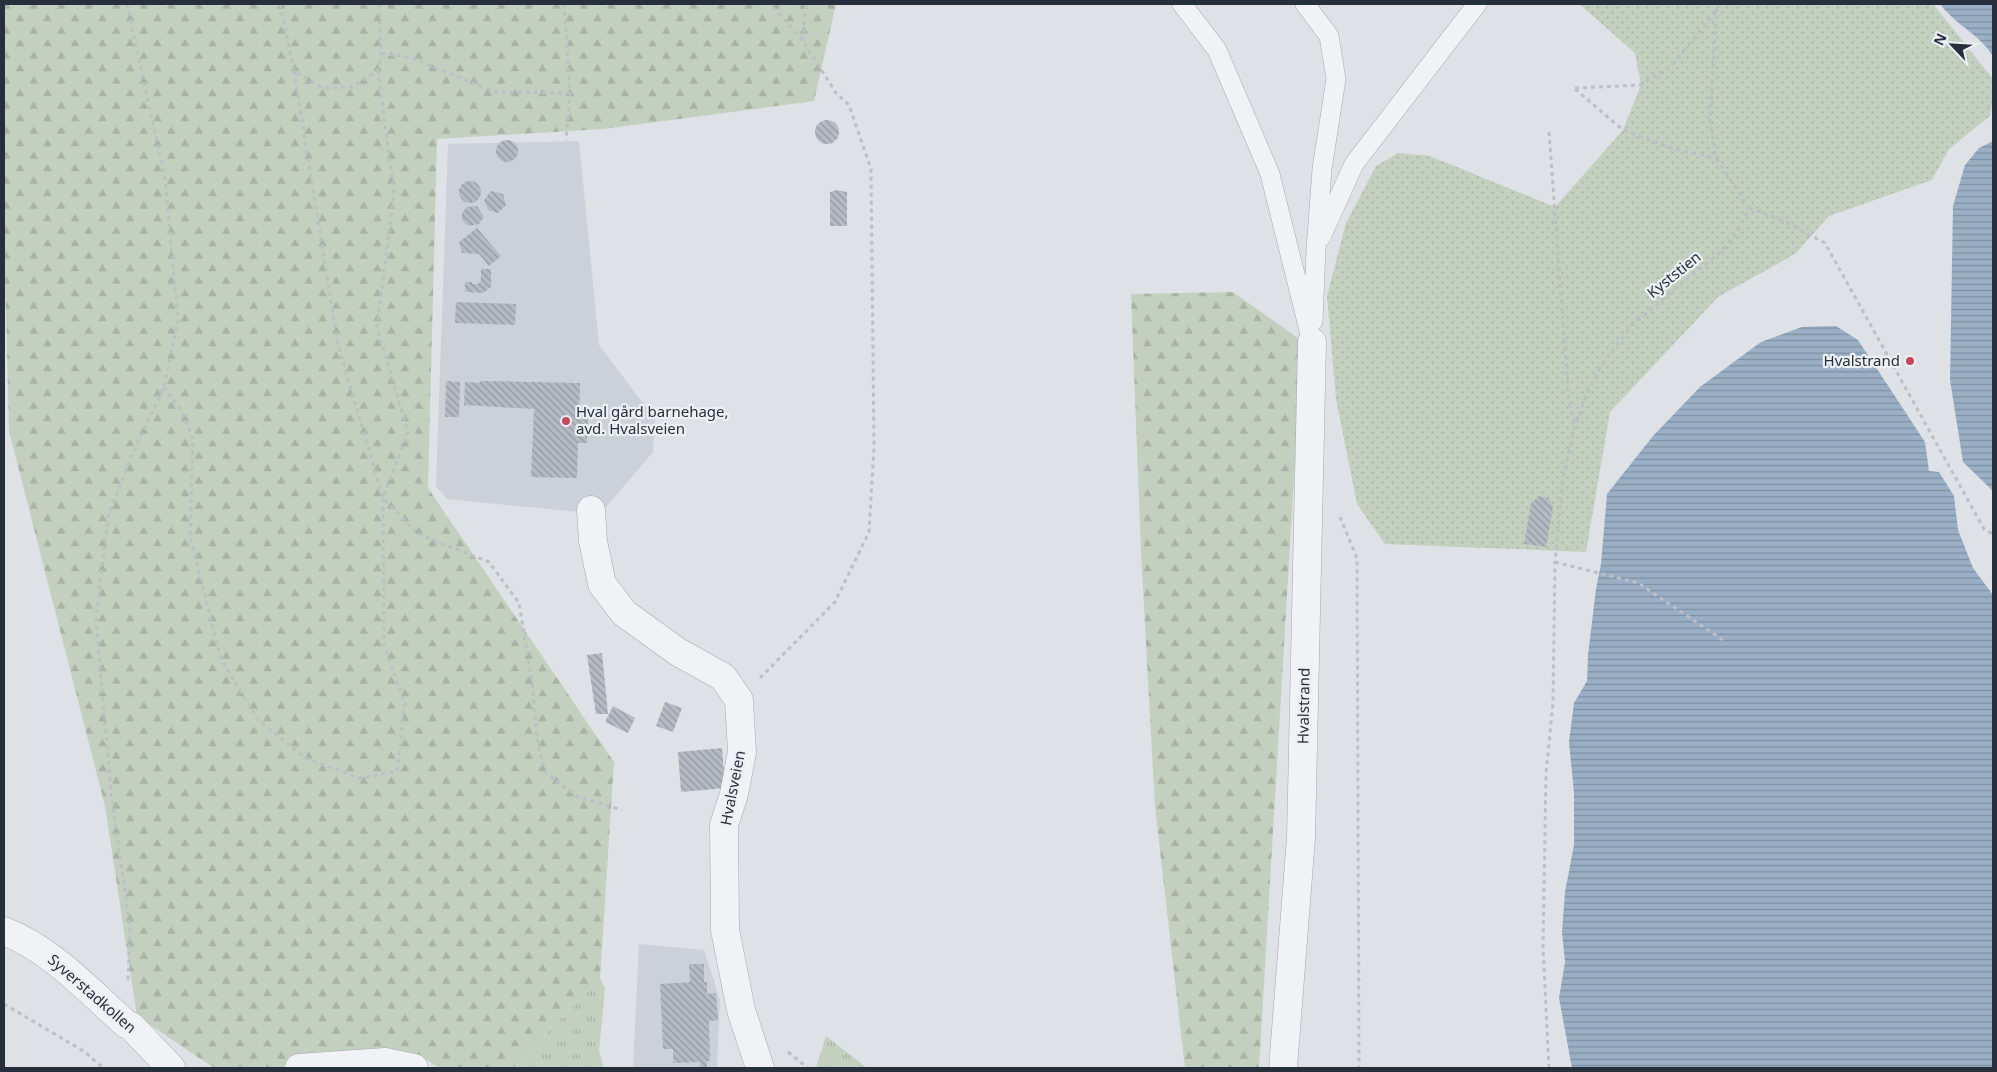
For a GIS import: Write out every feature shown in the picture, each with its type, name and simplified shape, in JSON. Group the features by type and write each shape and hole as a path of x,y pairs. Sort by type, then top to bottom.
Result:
{"street":[{"name":"Hvalstrand","path":"1282,1068 1301,838 1312,342"},
{"path":"591,510 592,541 602,584 624,613 678,652 722,676 739,700"},
{"name":"Hvalsveien","path":"739,700 742,752 734,794 724,825 725,930 741,1010 760,1068"},
{"name":"Syverstadkollen","path":"4,931 56,960 126,1024 131,1026 171,1068"},
{"path":"299,1068 385,1062 414,1068"}],"lane":[{"path":"1182,4 1218,50 1270,174 1312,342"},
{"path":"1306,4 1329,36 1336,79 1322,169 1312,342"},
{"path":"1316,250 1354,164 1477,4"}],"path":[{"path":"126,1024 130,927 111,792 96,620 108,517 131,457 164,387 178,320 164,178 127,4"},
{"path":"164,387 182,412 193,440 190,536 221,659 258,720 307,759 360,778 397,771 405,704 384,645 383,498 338,345 294,71 280,4"},
{"path":"378,4 381,53 378,70 394,193 377,327 408,432 383,498"},
{"path":"564,4 570,93 566,140"},
{"path":"739,700 835,602 869,532 874,447 871,168 849,105 836,93 803,41 770,4"},
{"path":"803,41 806,4"},
{"path":"1717,4 1710,119 1716,158 1749,208 1784,221 1825,243 1984,528 1993,534"},
{"path":"1716,158 1671,148 1623,130 1575,88 1640,85 1673,64 1717,10"},
{"path":"381,53 412,58 495,92 570,93"},
{"path":"294,71 322,88 352,87 378,70"},
{"path":"1549,132 1569,403 1575,425"},
{"name":"Kyststien","path":"1548,1068 1542,947 1546,773 1553,703 1555,562 1562,483 1575,425 1587,393 1600,367 1632,325 1722,252 1738,231 1749,208"},
{"path":"383,498 418,534 489,562 519,603 532,684 538,747 546,773 576,796 622,810"},
{"path":"1339,513 1357,558 1360,1068"},
{"path":"1555,562 1638,583 1723,640"},
{"path":"4,1006 85,1052 103,1068"}],"shaded area":[{"path":"579,141 599,345 655,419 653,452 600,514 447,499 436,486 448,144"},
{"path":"639,944 704,950 720,1000 717,1068 633,1068"}],"green space":[{"path":"4,4 836,4 814,101 603,129 437,139 428,488 614,762 600,978 513,1068 439,1068 427,1060 301,1068 214,1068 137,1016 105,806 9,431 4,234"},
{"path":"1579,4 1933,4 1993,79 1993,98 1990,116 1949,149 1932,180 1829,216 1795,254 1718,297 1610,412 1586,552 1385,544 1357,504 1336,399 1327,296 1346,223 1376,166 1398,153 1430,156 1555,207 1623,130 1641,85 1635,53"},
{"path":"1233,292 1302,341 1259,1068 1185,1068 1155,807 1141,552 1131,294"},
{"path":"600,978 605,988 599,1051 604,1068 513,1068"},
{"path":"826,1036 867,1068 816,1068"}],"water":[{"path":"1940,4 1993,4 1993,56 1981,42"},
{"path":"1993,141 1993,491 1963,462 1950,380 1953,206 1965,165 1979,148"},
{"path":"1836,326 1858,340 1925,442 1929,471 1939,472 1954,496 1958,530 1973,568 1993,595 1993,1068 1572,1068 1559,998 1565,962 1562,932 1565,892 1574,845 1574,793 1569,742 1574,703 1587,681 1588,655 1601,564 1607,494 1653,436 1700,387 1761,342 1802,327"}],"building":[{"path":"827,120 832,121 838,127 838,137 832,143 827,144 822,143 816,137 815,132 816,127 822,121"},
{"path":"507,140 515,143 518,151 515,159 507,162 499,159 496,151 499,143"},
{"path":"470,181 478,184 481,192 478,200 470,203 462,200 459,192 462,184"},
{"path":"837,190 847,192 847,226 830,226 830,192"},
{"path":"491,191 503,194 506,205 498,213 488,210 484,200"},
{"path":"477,206 484,217 479,224 468,226 462,220 462,213 467,207"},
{"path":"477,228 501,256 489,266 479,254 462,253 459,242"},
{"path":"481,269 491,269 491,287 483,293 465,292 465,282 478,284 481,281"},
{"path":"456,302 516,304 515,325 455,323"},
{"path":"446,381 460,382 459,417 445,417"},
{"path":"480,381 580,383 579,419 588,419 587,443 578,443 577,478 531,477 534,409 464,405 465,382 480,383"},
{"path":"1539,496 1548,498 1553,507 1546,547 1524,544 1531,504"},
{"path":"602,653 608,714 596,714 587,655"},
{"path":"665,702 682,708 673,732 656,726"},
{"path":"613,706 635,718 628,733 605,722"},
{"path":"722,748 725,788 681,792 678,752"},
{"path":"689,964 704,964 704,982 707,982 707,994 716,993 718,1020 709,1021 710,1061 707,1061 707,1068 700,1068 700,1062 673,1063 673,1049 663,1049 660,984 690,982"}],"place":[{"name":"Hvalstrand","path":"1910,361"},
{"name":"Hval gård barnehage, avd. Hvalsveien","path":"566,421"}]}
